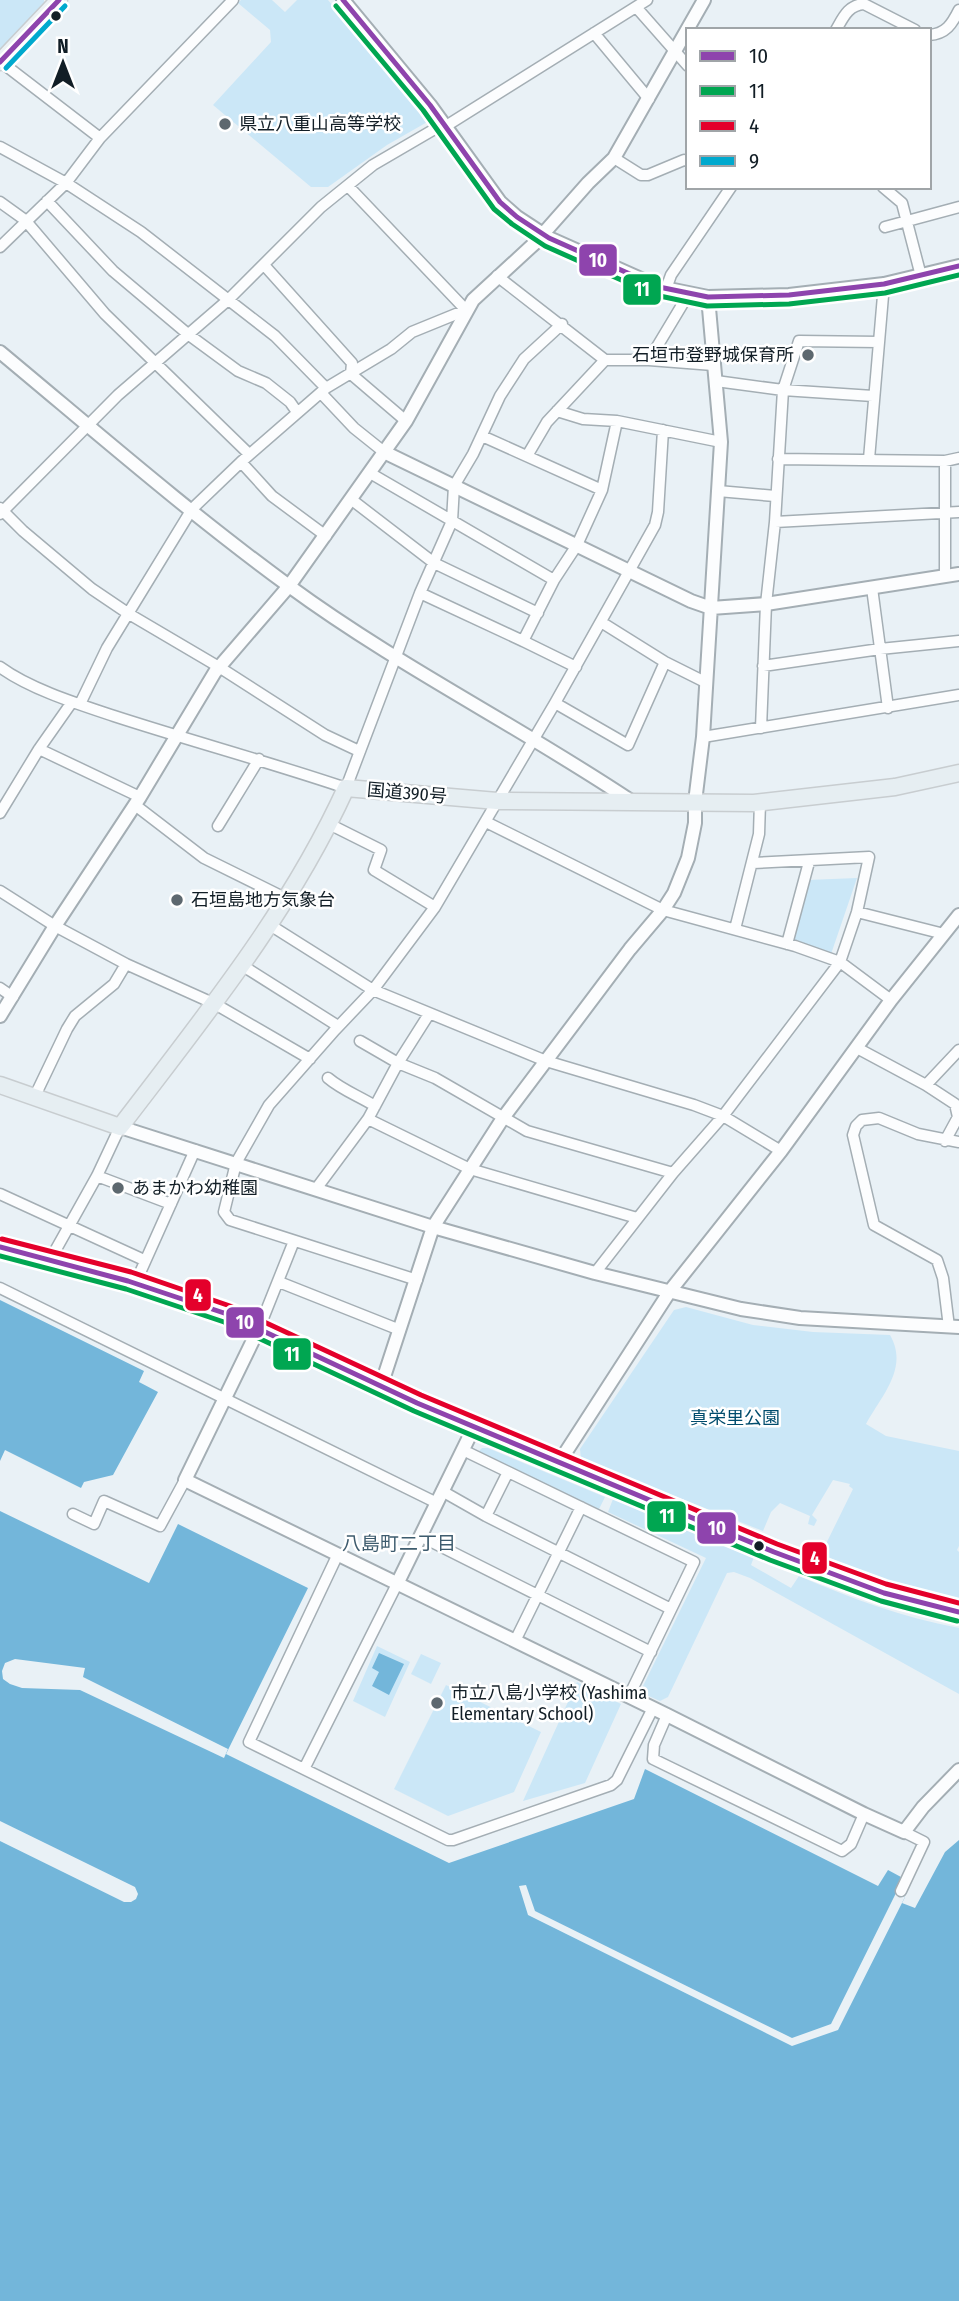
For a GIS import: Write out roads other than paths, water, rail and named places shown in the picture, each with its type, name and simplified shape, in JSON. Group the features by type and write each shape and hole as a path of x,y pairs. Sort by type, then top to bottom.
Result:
{"highway":[{"name":"国道390号","path":"120,1127 215,1004 287,900 346,788 497,801 760,802 895,787 959,773"},
{"path":"0,1086 120,1127"},
{"path":"0,1247 201,1304 260,1326 381,1386 474,1427 802,1563 876,1591 959,1612"}],"main road":[{"path":"0,62 59,0"}],"street":[{"path":"0,247 66,183 100,138 233,0"},
{"path":"343,0 446,126 500,201 517,217 543,234 666,289 708,298 789,295 884,284 959,266"},
{"path":"359,751 325,736 219,667 129,614 92,589 1,511 118,395 228,300 321,208 373,165 433,130 446,126 647,0"},
{"path":"688,28 704,0"},
{"path":"837,28 849,9 856,4 864,4 911,28"},
{"path":"636,7 686,64"},
{"path":"931,34 955,29 959,10"},
{"path":"0,1016 219,667 289,586 405,421 472,300 543,234 614,158 686,32"},
{"path":"594,33 649,99"},
{"path":"0,62 100,138"},
{"path":"0,147 66,183 141,232 275,336 354,428 384,452 691,601 711,608 766,604 959,574"},
{"path":"614,158 641,175 648,175 686,160"},
{"path":"348,186 466,310"},
{"path":"666,289 671,275 730,189"},
{"path":"885,189 902,203 921,276"},
{"path":"47,201 113,271 189,335 238,370 266,383 290,402 297,412"},
{"path":"0,202 25,220 105,314 245,458 272,496 326,536"},
{"path":"884,228 959,208"},
{"path":"264,265 352,363 351,374"},
{"path":"497,276 606,360 713,365"},
{"path":"869,459 884,284"},
{"path":"649,360 688,295"},
{"path":"381,1386 433,1227 503,1118 663,910 674,893 688,858 695,823 703,737 721,442 708,298"},
{"path":"0,813 38,749 76,703 192,509 245,458 323,391 391,349 412,332 466,310"},
{"path":"0,667 76,703 346,788 420,593 452,521 454,486 482,436 500,396 524,359 562,324"},
{"path":"761,728 766,604 775,522 783,390 799,341 879,342"},
{"path":"0,352 289,586 396,659 534,738 631,801"},
{"path":"527,456 547,422 606,360"},
{"path":"351,374 405,421"},
{"path":"716,381 783,390 873,396"},
{"path":"557,411 583,419 617,421 721,442"},
{"path":"523,641 554,580 577,545 602,490 617,421"},
{"path":"417,1280 230,1220 223,1212 236,1163 269,1105 373,990 435,907 486,822 655,525 663,430"},
{"path":"482,436 602,490"},
{"path":"778,459 945,461 959,458"},
{"path":"945,461 945,576"},
{"path":"370,473 554,580"},
{"path":"718,491 775,496"},
{"path":"352,500 434,563 538,613"},
{"path":"775,522 959,512"},
{"path":"872,588 888,708"},
{"path":"420,593 576,667"},
{"path":"601,622 665,662 705,681"},
{"path":"763,666 880,649 959,642"},
{"path":"555,703 628,745 665,662"},
{"path":"703,737 959,695"},
{"path":"38,749 137,801 204,858 287,900"},
{"path":"218,826 259,759"},
{"path":"735,929 759,834 760,802"},
{"path":"486,822 663,910 787,944 840,962 891,1000"},
{"path":"329,824 381,850 374,870 435,907"},
{"path":"595,1273 673,1173 723,1116 840,962 857,912 869,857 753,863"},
{"path":"787,944 809,862"},
{"path":"0,891 55,926 126,964 215,1004 310,1059"},
{"path":"857,912 944,934"},
{"path":"561,1461 670,1291 781,1151 891,1000 958,920"},
{"path":"270,925 373,990 546,1061 723,1116 781,1151"},
{"path":"34,1098 75,1016 114,984 126,964"},
{"path":"243,965 338,1027"},
{"path":"0,988 13,997"},
{"path":"316,1189 368,1119 429,1013"},
{"path":"360,1041 398,1063 435,1078 527,1131 673,1173"},
{"path":"857,1048 926,1085 955,1104 957,1121 945,1141"},
{"path":"926,1085 959,1050"},
{"path":"328,1077 339,1088 376,1105"},
{"path":"50,1260 97,1176 120,1127 433,1227 595,1273 741,1309 800,1318 954,1327 937,1260 874,1225 853,1135 862,1120 872,1118 945,1141 959,1142"},
{"path":"368,1119 470,1169 637,1218"},
{"path":"135,1284 195,1150"},
{"path":"97,1176 171,1203"},
{"path":"0,1194 144,1261"},
{"path":"72,1514 94,1524 104,1501 160,1526 260,1326 293,1241"},
{"path":"279,1282 400,1330"},
{"path":"0,1288 226,1398 486,1516 671,1609"},
{"path":"304,1769 474,1427"},
{"path":"469,1453 694,1562 629,1696"},
{"path":"486,1516 508,1472"},
{"path":"185,1480 923,1842 901,1891"},
{"path":"515,1641 581,1507"},
{"path":"420,1536 650,1652"},
{"path":"338,1554 249,1742 448,1840 614,1783 653,1708"},
{"path":"667,1715 654,1745 653,1759 842,1851 851,1844 864,1814"},
{"path":"904,1832 932,1797 959,1770"}],"water":[{"path":"0,1300 144,1371 139,1382 158,1392 113,1475 84,1482 81,1488 5,1450 0,1461"},
{"path":"0,1511 149,1583 178,1524 308,1588 226,1754 449,1863 634,1799 645,1769 878,1886 888,1870 901,1877 895,1892 905,1897 902,1903 915,1908 945,1852 959,1840 959,2301 0,2301"},
{"path":"379,1653 404,1664 389,1695 372,1686 379,1672 372,1668"}],"place":[{"name":"県立八重山高等学校","path":"225,124"},
{"name":"石垣市登野城保育所","path":"808,355"},
{"name":"石垣島地方気象台","path":"177,900"},
{"name":"あまかわ幼稚園","path":"118,1188"},
{"name":"市立八島小学校 (Yashima Elementary School)","path":"437,1703"}],"district":[{"name":"八島町二丁目","path":"399,1543"}],"park label":[{"name":"真栄里公園","path":"735,1418"}]}
